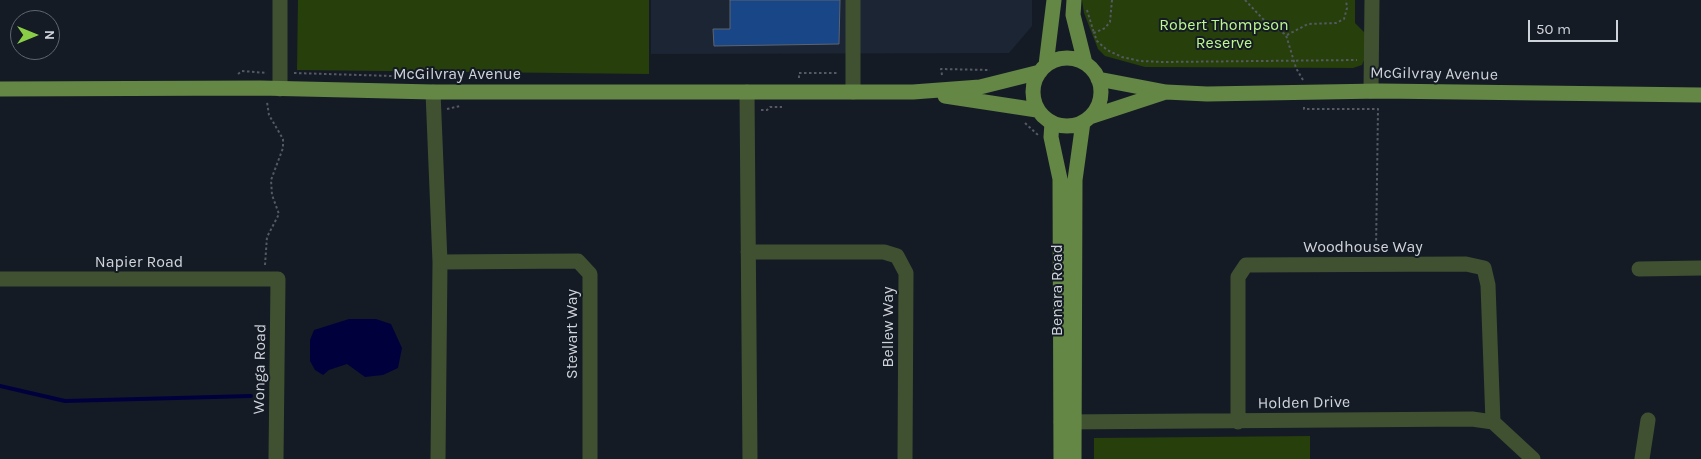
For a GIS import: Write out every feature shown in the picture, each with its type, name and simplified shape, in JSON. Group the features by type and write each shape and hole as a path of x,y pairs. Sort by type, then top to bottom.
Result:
{"main road":[{"path":"1054,0 1043,68 1033,90 1038,110 1052,123 1073,126 1087,120 1100,100 1098,79 1084,63 1073,15 1074,0"},
{"path":"1043,68 1065,58 1084,63"},
{"name":"McGilvray Avenue","path":"0,89 277,95 434,92 913,92 980,87 1043,68"},
{"name":"McGilvray Avenue","path":"1098,79 1166,92 1207,94 1371,91 1701,95"},
{"name":"McGilvray Avenue","path":"913,92 1038,110"},
{"name":"McGilvray Avenue","path":"1087,120 1166,92"},
{"name":"Benara Road","path":"1061,459 1068,422 1075,180 1087,120"},
{"name":"Benara Road","path":"1052,123 1052,137 1060,180 1068,422 1074,459"}],"street":[{"path":"277,95 275,73 280,0"},
{"path":"852,0 853,92"},
{"path":"1371,91 1372,0"},
{"path":"434,92 440,262 438,459"},
{"path":"747,92 750,459"},
{"name":"Bellew Way","path":"748,252 884,252 897,256 906,273 905,459"},
{"name":"Stewart Way","path":"440,262 578,261 590,274 590,459"},
{"name":"Woodhouse Way","path":"1238,422 1238,277 1246,265 1376,264 1466,264 1484,268 1488,285 1493,422"},
{"path":"1639,269 1701,268"},
{"name":"Napier Road","path":"0,279 271,280"},
{"name":"Wonga Road","path":"271,280 276,459"},
{"name":"Holden Drive","path":"1068,422 1472,419 1493,422"},
{"path":"1642,459 1648,420"},
{"path":"1493,422 1533,459"}],"path":[{"path":"1094,33 1105,28 1110,22 1112,0"},
{"path":"1245,0 1263,19 1286,35 1296,68"},
{"path":"1286,35 1308,24 1336,23 1344,19 1347,8 1346,0"},
{"path":"1087,8 1097,41 1107,50 1122,57 1140,61 1372,60"},
{"path":"941,69 999,70"},
{"path":"242,71 392,76"},
{"path":"799,74 853,73"},
{"path":"271,280 267,237 279,214 272,195 271,180 283,148 283,139 269,115 266,102 277,95"},
{"path":"747,110 790,107"},
{"path":"1304,109 1378,109 1376,264"}],"shaded area":[{"path":"651,0 1032,0 1032,26 1009,53 651,54"},
{"path":"349,319 376,319 391,324 402,348 398,368 383,375 365,377 347,364 329,370 323,375 315,370 310,361 310,340 314,330"}],"green space":[{"path":"298,0 649,0 649,74 297,70"},
{"name":"Robert Thompson Reserve","path":"1082,0 1355,0 1355,23 1366,34 1366,55 1362,65 1353,68 1145,67 1105,56 1098,49 1084,13"},
{"path":"1310,436 1310,459 1094,459 1094,438"}],"building":[{"path":"730,0 840,0 839,44 714,46 713,29 730,29"}],"waterway":[{"path":"0,386 65,401 251,396"}]}
